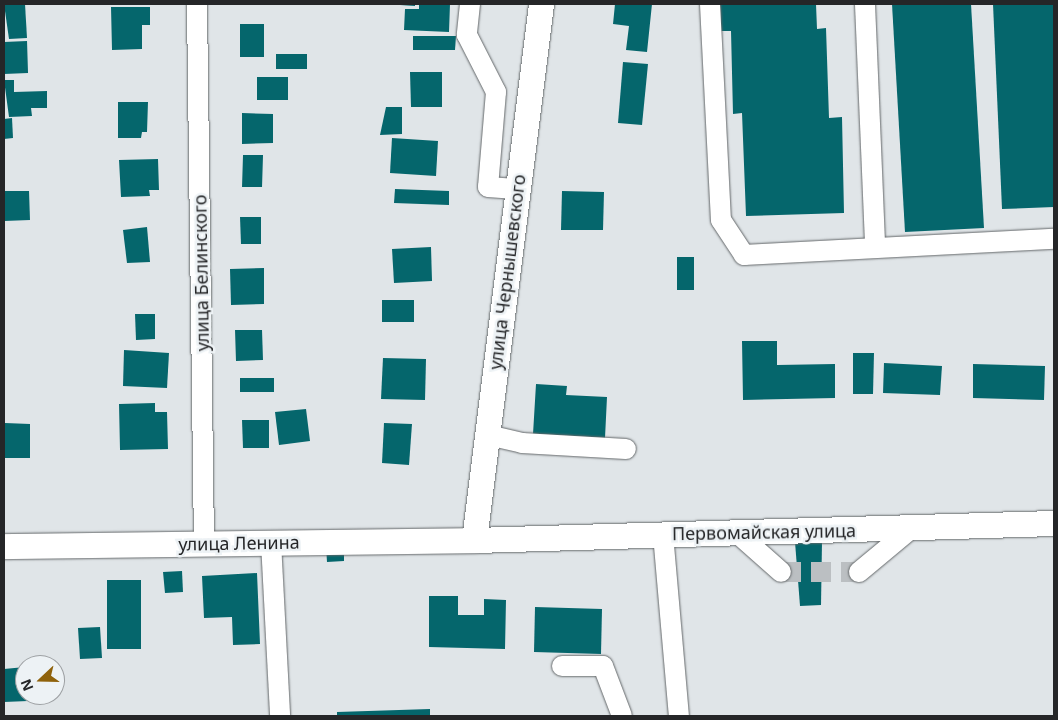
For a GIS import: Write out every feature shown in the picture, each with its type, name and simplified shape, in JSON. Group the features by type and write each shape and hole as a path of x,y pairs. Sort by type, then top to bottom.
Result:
{"main road":[{"name":"улица Чернышевского","path":"474,540 516,189 541,4"},
{"name":"Первомайская улица","path":"474,540 1054,523"},
{"name":"улица Ленина","path":"4,546 474,540"}],"street":[{"name":"улица Белинского","path":"198,4 204,543"},
{"path":"470,4 467,35 496,92 488,187 516,189"},
{"path":"710,4 721,220 744,254 1054,238"},
{"path":"865,4 875,247"},
{"path":"488,435 522,443 626,448"},
{"path":"858,572 912,528"},
{"path":"736,532 781,572"},
{"path":"663,534 680,716"},
{"path":"271,542 280,716"},
{"path":"562,666 603,666 622,716"}],"building":[{"path":"4,4 25,4 27,38 9,39"},
{"path":"415,4 415,6 400,5"},
{"path":"419,4 450,4 449,32 404,30 405,9 419,9"},
{"path":"615,4 652,4 647,52 626,50 629,26 613,24"},
{"path":"720,4 816,4 817,29 826,28 829,118 842,117 844,213 746,216 742,113 733,114 731,31 721,31"},
{"path":"892,4 971,4 984,228 905,232"},
{"path":"993,4 1054,4 1054,207 1002,209"},
{"path":"111,7 150,7 150,25 142,25 142,49 112,50"},
{"path":"240,24 264,24 264,57 240,57"},
{"path":"413,36 456,36 455,50 413,50"},
{"path":"27,41 28,73 4,74 4,42"},
{"path":"276,54 307,54 307,69 276,69"},
{"path":"623,62 648,64 642,125 618,123"},
{"path":"410,72 442,72 442,107 411,107"},
{"path":"257,77 288,77 288,100 257,100"},
{"path":"4,80 14,80 14,92 47,91 47,108 31,108 32,116 9,117"},
{"path":"118,102 148,102 147,132 142,132 141,138 118,138"},
{"path":"386,107 402,107 402,134 380,135"},
{"path":"242,113 273,114 273,143 242,144"},
{"path":"12,118 13,138 4,139 4,119"},
{"path":"392,138 438,141 436,176 390,173"},
{"path":"243,155 263,155 262,187 242,187"},
{"path":"158,159 159,190 149,190 150,196 121,197 119,160"},
{"path":"395,189 449,191 449,205 394,203"},
{"path":"4,191 29,191 30,220 4,221"},
{"path":"562,191 604,192 603,230 561,230"},
{"path":"240,217 261,217 261,244 241,244"},
{"path":"147,227 150,262 127,263 123,230"},
{"path":"431,247 432,281 394,283 392,249"},
{"path":"677,257 694,257 694,290 677,290"},
{"path":"264,268 264,304 231,305 230,269"},
{"path":"382,300 414,300 414,322 382,322"},
{"path":"135,314 155,314 155,339 136,340"},
{"path":"235,330 262,330 263,360 236,361"},
{"path":"742,341 777,341 777,365 835,364 835,398 743,400"},
{"path":"124,350 169,353 167,388 123,386"},
{"path":"853,353 874,353 873,394 853,394"},
{"path":"383,358 426,359 425,400 381,399"},
{"path":"884,363 942,366 940,395 883,393"},
{"path":"973,364 1045,366 1044,400 973,398"},
{"path":"240,378 274,378 274,392 240,392"},
{"path":"536,384 567,386 566,395 607,397 605,438 533,434"},
{"path":"155,403 155,412 167,412 168,449 120,450 119,404"},
{"path":"306,409 310,441 279,445 275,412"},
{"path":"242,420 269,420 269,448 243,448"},
{"path":"5,423 30,424 30,458 4,458"},
{"path":"384,423 412,424 409,465 382,463"},
{"path":"822,541 821,605 800,606 795,542"},
{"path":"326,547 344,547 344,561 327,562"},
{"path":"182,571 183,592 165,593 163,572"},
{"path":"257,573 260,644 233,645 232,617 204,618 202,576"},
{"path":"107,580 141,580 141,649 107,649"},
{"path":"429,596 458,596 458,615 484,615 484,599 506,600 505,649 429,647"},
{"path":"535,607 602,609 601,654 534,652"},
{"path":"100,627 102,658 80,659 78,628"},
{"path":"15,668 15,702 4,702 4,669"},
{"path":"430,709 430,716 337,716 337,712"}],"tunnel":[{"path":"781,572 859,572"}]}
